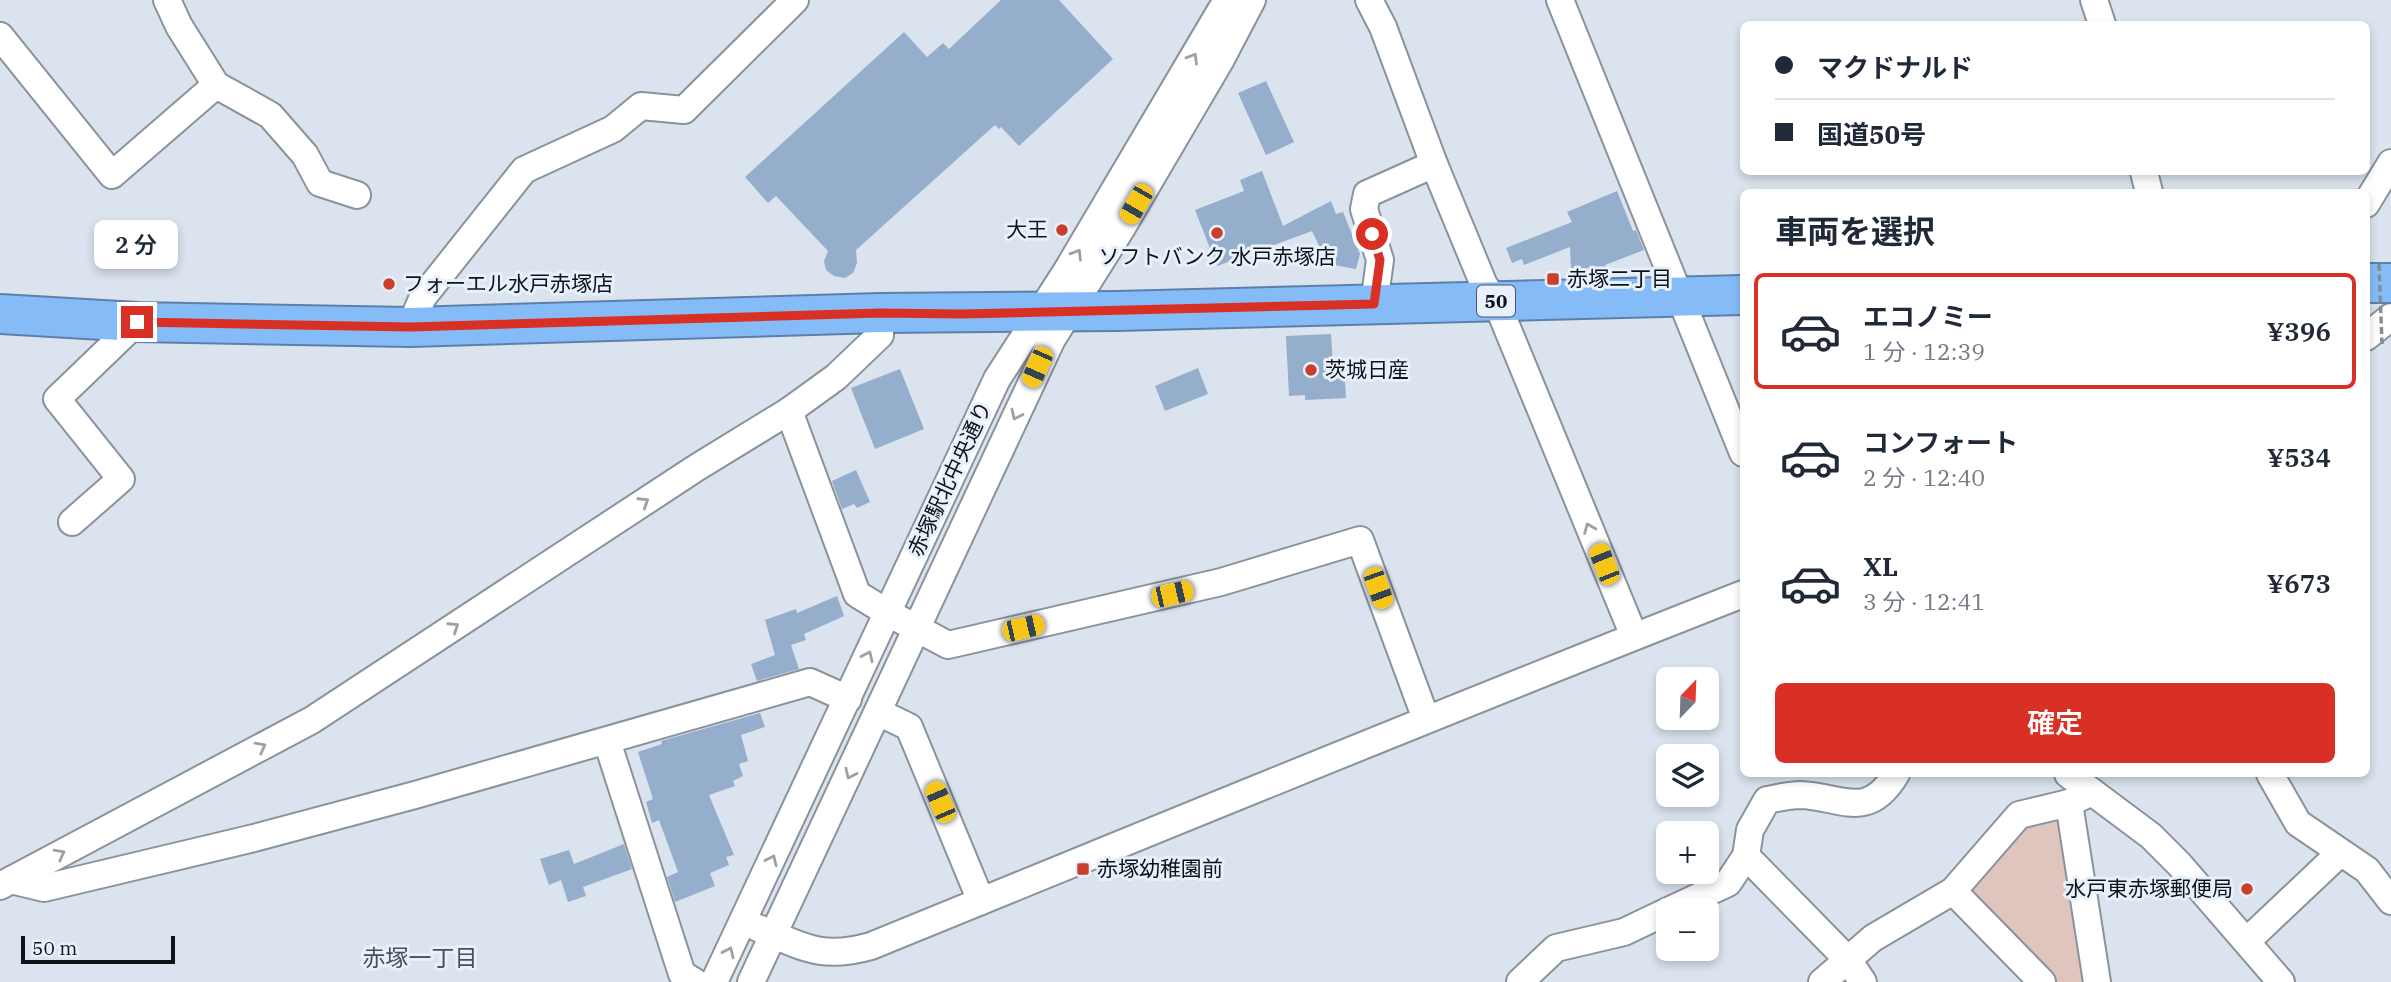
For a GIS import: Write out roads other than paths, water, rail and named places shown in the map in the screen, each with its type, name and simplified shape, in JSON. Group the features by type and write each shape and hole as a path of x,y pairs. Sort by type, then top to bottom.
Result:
{"highway":[{"name":"50","path":"0,314 137,322 410,327 880,313 1740,295"}],"street":[{"path":"167,0 179,26 216,85 270,116 305,155 320,183 357,195"},
{"path":"410,327 423,297 524,170 613,129 642,106 684,110 795,0"},
{"name":"赤塚駅北中央通り","path":"751,982 918,630 1037,367 1054,311 1229,0"},
{"name":"赤塚駅北中央通り","path":"714,982 997,379 1123,226 1220,61 1252,0"},
{"path":"1369,0 1383,27 1434,164 1484,285 1496,301 1634,636"},
{"path":"1560,0 1740,445"},
{"path":"2094,0 2101,21"},
{"path":"0,36 112,175 216,85"},
{"path":"2370,197 2391,163"},
{"path":"1374,304 1380,260 1363,209 1367,194 1434,164"},
{"path":"5,883 312,720 696,468 789,411 836,377 880,335 880,313"},
{"path":"72,522 121,479 57,399 137,322"},
{"path":"789,411 858,594 948,645 1221,582 1360,540 1426,719"},
{"path":"743,922 813,951 848,953 871,946 1426,719 1740,595"},
{"path":"5,883 44,888 254,838 810,682 848,699"},
{"path":"878,712 909,727 981,901"},
{"path":"607,741 682,974 695,982"},
{"path":"1696,898 1728,883 1746,856 1750,831 1767,800 1800,795 1851,804 1873,798 1888,788 1894,777"},
{"path":"2070,777 2081,797 2097,982"},
{"path":"2272,777 2298,823 2367,870 2391,901"},
{"path":"1822,982 1873,939 1953,891 2019,815 2081,797 2151,836 2179,863 2281,982"},
{"path":"2247,941 2340,853"},
{"path":"1746,856 1848,960 1863,982"},
{"path":"1953,891 2042,982"},
{"path":"1520,982 1556,948 1623,932 1656,917"}],"place":[{"name":"大王","path":"1062,230"},
{"name":"ソフトバンク 水戸赤塚店","path":"1217,233"},
{"name":"赤塚二丁目","path":"1553,279"},
{"name":"フォーエル水戸赤塚店","path":"389,284"},
{"name":"茨城日産","path":"1311,370"},
{"name":"赤塚幼稚園前","path":"1083,869"},
{"name":"水戸東赤塚郵便局","path":"2247,889"}],"district":[{"name":"赤塚一丁目","path":"420,958"}]}
